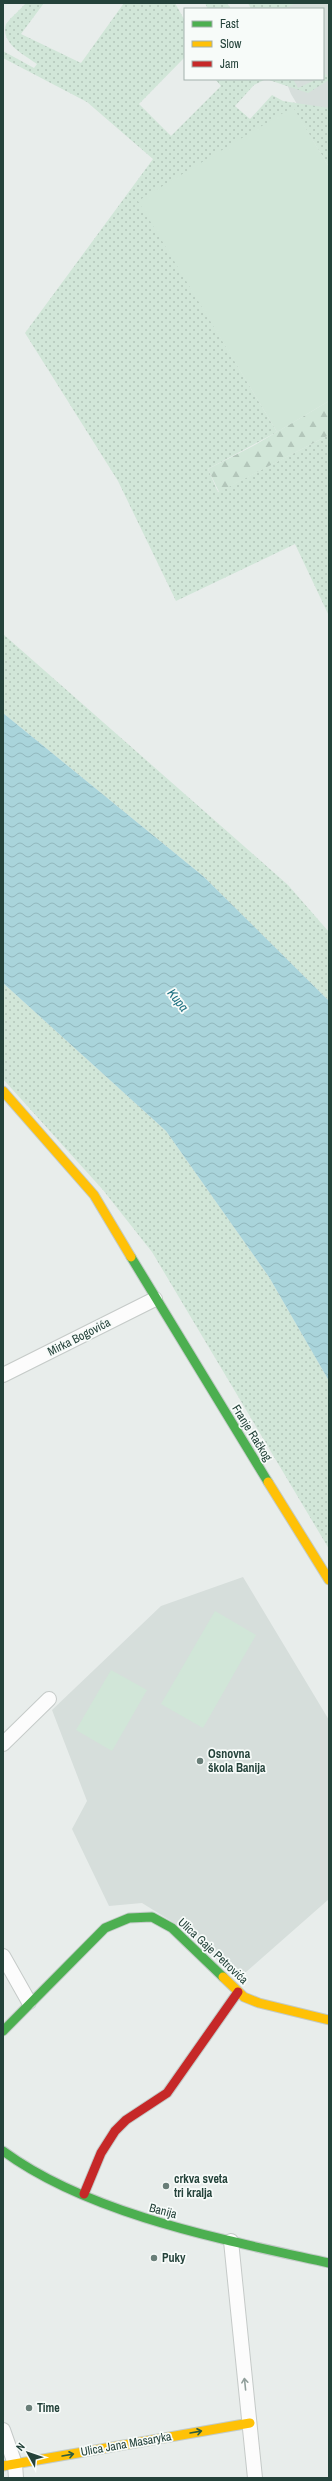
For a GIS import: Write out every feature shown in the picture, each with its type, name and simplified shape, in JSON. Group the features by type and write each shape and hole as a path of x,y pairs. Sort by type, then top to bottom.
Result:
{"street":[{"name":"Franje Račkog","path":"3,1091 94,1195 154,1299 329,1580"},
{"name":"Mirka Bogovića","path":"3,1375 154,1299"},
{"path":"3,1744 49,1699"},
{"name":"Ulica Gaje Petrovića","path":"3,2031 29,2002 105,1928 129,1918 152,1917 172,1928 238,1992 259,2003 329,2020"},
{"path":"3,1956 29,2002"},
{"path":"84,2194 115,2131 126,2120 156,2104 167,2093 238,1992"},
{"name":"Banija","path":"3,2151 19,2164 84,2194 138,2216 231,2241 329,2263"},
{"path":"231,2241 255,2478"},
{"name":"Ulica Jana Masaryka","path":"9,2465 250,2423"},
{"path":"3,2430 9,2465 16,2478"}],"shaded area":[{"path":"254,3 329,3 329,157 291,94 285,80 324,80 324,8 256,8"},
{"name":"Osnovna škola Banija","path":"243,1577 329,1720 329,1899 238,1979 184,1929 142,1903 109,1906 72,1829 87,1801 52,1710 161,1606"}],"green space":[{"path":"26,3 44,3 21,34 81,63 124,3 175,3 184,19 184,58 139,104 171,136 221,86 216,80 264,80 254,85 235,106 250,119 272,95 283,101 329,108 329,167 293,108 139,201 277,432 208,469 218,492 329,435 329,616 295,544 176,601 118,481 25,333 153,159 87,102 3,58 3,51 34,68 37,64 20,53 10,43 5,31 6,24"},
{"path":"205,3 227,3 230,8 208,8"},
{"path":"248,3 296,3 286,8 250,8"},
{"path":"326,74 329,80 308,93 269,80 294,80 298,88 315,80 324,80 324,75"},
{"path":"293,107 329,167 329,401 277,432 138,201"},
{"path":"329,401 329,435 219,492 208,469 253,446"},
{"path":"3,634 288,885 329,932 329,1001 203,876 3,713"},
{"path":"3,983 166,1131 269,1277 329,1381 329,1549 152,1252 103,1190 3,1079"},
{"path":"215,1611 256,1635 203,1728 161,1704"},
{"path":"111,1670 147,1690 112,1751 76,1730"}],"water":[{"name":"Kupa","path":"3,713 203,876 329,1001 329,1381 269,1277 166,1131 3,983"}],"traffic: fast":[{"path":"131,1257 268,1482"},
{"path":"3,2031 105,1928 129,1918 152,1917 172,1928 223,1977"},
{"path":"3,2151 38,2173 76,2192 117,2208 203,2234 329,2263"}],"traffic: slow":[{"path":"3,1091 94,1195 131,1257"},
{"path":"268,1482 329,1580"},
{"path":"223,1977 244,1997 259,2003 329,2020"},
{"path":"3,2466 250,2423"}],"traffic: jam":[{"path":"84,2194 101,2153 115,2131 126,2120 167,2093 238,1992"}],"place":[{"name":"Osnovna škola Banija","path":"200,1761"},
{"name":"crkva sveta tri kralja","path":"166,2186"},
{"name":"Puky","path":"154,2258"},
{"name":"Time","path":"29,2408"}]}
